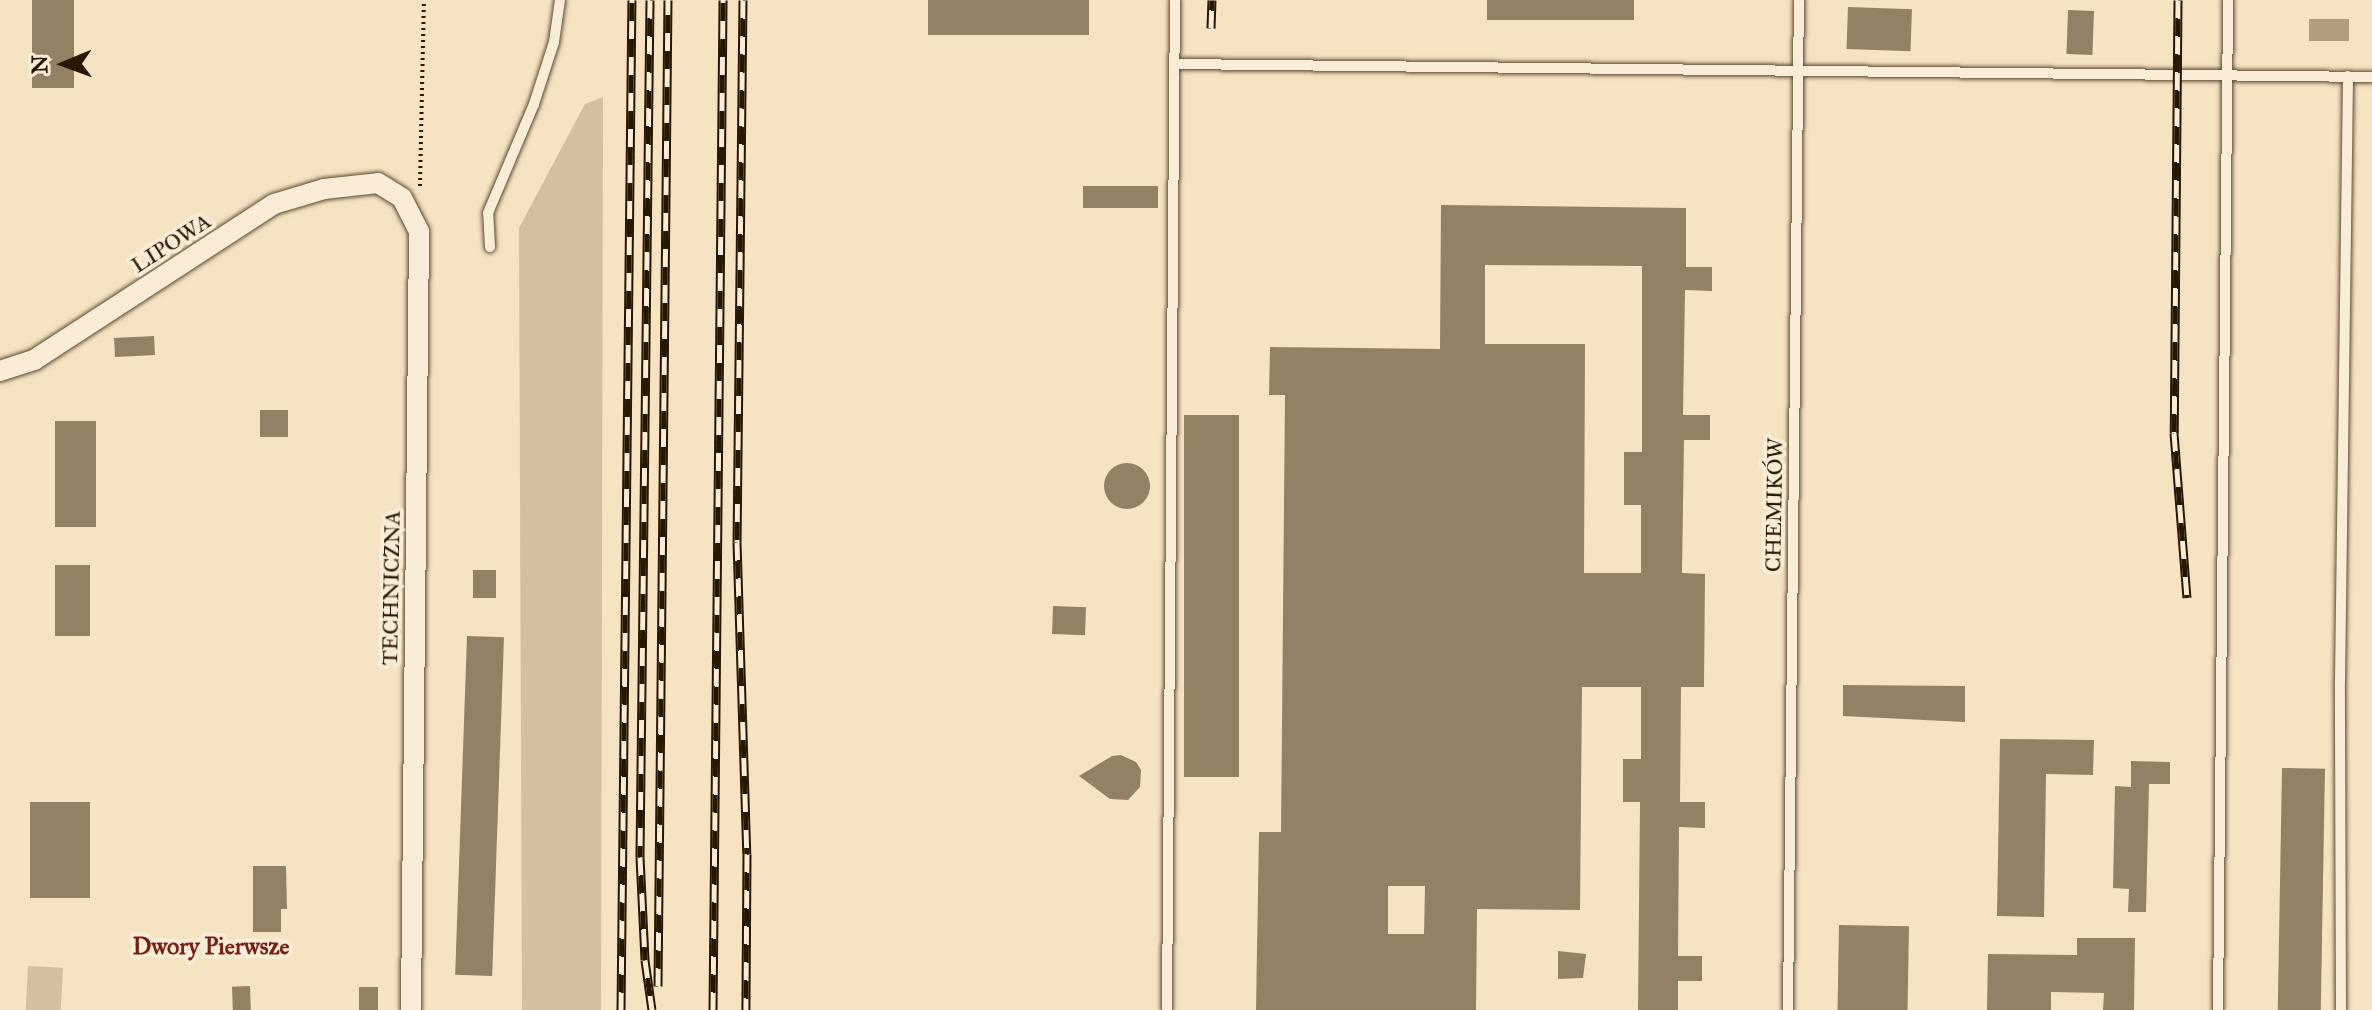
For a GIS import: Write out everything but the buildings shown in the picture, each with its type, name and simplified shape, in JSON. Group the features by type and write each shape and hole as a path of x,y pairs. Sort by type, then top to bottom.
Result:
{"street":[{"name":"TECHNICZNA","path":"378,183 402,198 419,232 411,1010"},
{"name":"LIPOWA","path":"0,371 34,360 274,204 324,189 378,183"}],"lane":[{"path":"490,247 488,213 534,104 554,42 560,0"},
{"path":"1167,1010 1175,0"},
{"name":"CHEMIKÓW","path":"1788,1010 1799,0"},
{"path":"2218,1010 2228,0"},
{"path":"1174,64 2372,77"},
{"path":"2341,1010 2340,681 2348,76"}],"path":[{"path":"419,232 424,0"}],"shaded area":[{"path":"2309,19 2349,19 2349,41 2309,41"},
{"path":"603,97 601,1010 522,1010 519,228 585,104"},
{"path":"28,966 63,968 61,1010 26,1010"}],"railway":[{"path":"621,1010 632,0"},
{"path":"650,0 640,857 645,960 652,1010"},
{"path":"658,986 668,0"},
{"path":"713,1010 723,0"},
{"path":"743,0 737,542 747,854 746,1010"},
{"path":"1211,28 1212,0"},
{"path":"2178,0 2174,433 2187,597"}],"district":[{"name":"Dwory Pierwsze","path":"211,947"}]}
